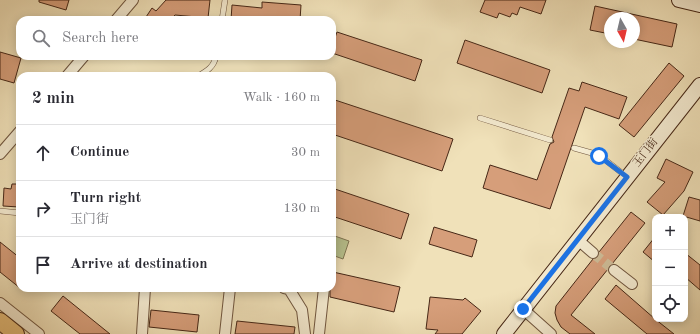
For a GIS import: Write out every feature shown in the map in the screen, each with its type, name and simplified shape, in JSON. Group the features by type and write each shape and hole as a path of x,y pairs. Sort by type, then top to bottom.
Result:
{"main road":[{"path":"0,321 16,334"}],"street":[{"path":"119,16 133,0"},
{"path":"679,0 700,5"},
{"path":"70,72 81,60"},
{"name":"玉门街","path":"504,334 700,85"},
{"path":"0,154 16,136"},
{"path":"578,240 593,253"},
{"path":"614,270 632,284"},
{"path":"142,334 145,292"},
{"path":"225,334 230,292"},
{"path":"291,292 302,310 305,334"},
{"path":"319,334 324,292"},
{"path":"0,303 38,334"},
{"path":"523,309 551,334"}],"lane":[{"path":"223,16 225,0"},
{"path":"206,72 213,66 215,60"},
{"path":"480,118 550,140"},
{"path":"574,148 599,156 627,177"},
{"path":"0,211 16,213"}],"green space":[{"path":"336,236 349,241 343,259 336,256"}],"building":[{"path":"39,0 69,0 66,10 39,2"},
{"path":"166,0 210,0 208,16 147,16 152,8 156,11"},
{"path":"485,0 546,0 541,14 520,7 517,15 512,13 510,17 499,13 497,18 480,12"},
{"path":"262,2 301,5 300,16 231,16 232,5 262,8"},
{"path":"595,6 622,12 604,12 604,33 590,30"},
{"path":"640,16 677,24 672,47 640,40"},
{"path":"337,32 422,60 415,81 336,54"},
{"path":"465,40 550,70 542,93 457,63"},
{"path":"0,52 16,57 16,60 20,60 14,83 0,79"},
{"path":"669,63 684,76 634,137 619,125"},
{"path":"582,82 627,97 619,119 585,107 550,209 483,188 490,165 537,180 550,144 554,142 552,137 569,88 579,91"},
{"path":"336,100 453,139 442,171 336,135"},
{"path":"666,159 693,172 684,191 664,214 662,214 647,202 665,182 657,178"},
{"path":"12,184 16,184 16,207 3,206 4,188 11,189"},
{"path":"336,189 409,214 401,239 336,217"},
{"path":"689,197 700,200 700,221 688,217 688,214 684,214"},
{"path":"631,212 645,223 571,315 595,334 570,334 561,327 557,320 555,313 556,306 593,259 598,257 599,252"},
{"path":"434,227 477,240 472,257 429,244"},
{"path":"652,241 652,260 643,252"},
{"path":"0,242 16,255 16,285 0,272"},
{"path":"688,255 700,265 700,290 688,280"},
{"path":"336,273 400,287 394,312 330,297 330,292 336,292"},
{"path":"616,285 652,316 652,322 659,322 674,334 647,334 605,299"},
{"path":"63,296 110,334 80,334 51,311"},
{"path":"430,297 463,300 465,298 481,311 462,334 435,334 438,330 426,329"},
{"path":"151,310 199,315 197,332 149,327"},
{"path":"237,321 295,327 294,334 235,334"}],"tunnel":[{"path":"593,253 614,270"}],"route":[{"path":"523,309 627,177 599,156"}]}
